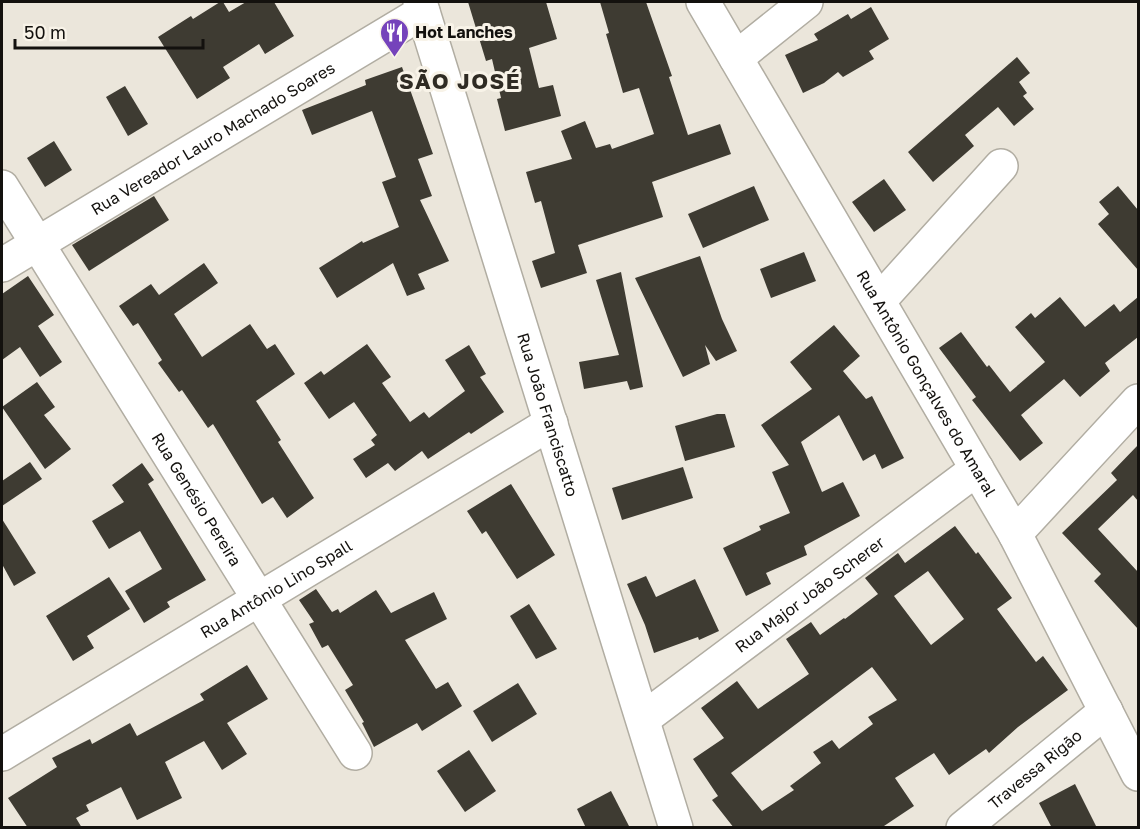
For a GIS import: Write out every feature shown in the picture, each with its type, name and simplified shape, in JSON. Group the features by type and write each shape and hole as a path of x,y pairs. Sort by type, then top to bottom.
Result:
{"street":[{"name":"Rua Antônio Gonçalves do Amaral","path":"703,2 1015,534 1138,774"},
{"path":"735,58 806,2"},
{"name":"Rua Vereador Lauro Machado Soares","path":"2,265 422,7"},
{"name":"Rua João Franciscatto","path":"422,7 676,828"},
{"path":"879,301 1001,166"},
{"name":"Rua Genésio Pereira","path":"2,187 355,753"},
{"path":"1015,534 1138,401"},
{"name":"Rua Antônio Lino Spall","path":"2,754 551,423"},
{"name":"Rua Major João Scherer","path":"642,719 977,469"},
{"name":"Travessa Rigão","path":"963,828 1106,711"}],"building":[{"path":"223,2 229,12 246,2 274,2 294,36 265,54 259,44 223,67 230,78 197,99 158,37 191,16 193,19"},
{"path":"468,2 546,2 557,39 529,48 539,88 553,85 561,116 505,131 497,99 501,98 492,59 486,61"},
{"path":"600,2 646,2 672,76 669,77 688,135 720,124 731,154 652,182 663,217 578,245 587,273 541,288 532,261 555,253 541,201 535,203 526,172 572,159 561,131 585,121 596,148 610,144 612,149 654,134 639,88 623,93 606,34 609,33"},
{"path":"871,7 889,39 869,51 874,59 843,77 838,72 824,83 803,93 785,55 818,40 814,34 848,14 851,19"},
{"path":"1017,57 1030,73 1019,82 1027,93 1023,96 1034,109 1014,126 998,107 965,135 974,146 933,182 908,152"},
{"path":"402,67 433,154 418,159 432,196 420,200 449,261 418,274 425,289 407,296 393,263 337,298 319,268 362,241 363,243 399,227 382,182 396,177 372,111 312,135 302,110 366,85 365,80"},
{"path":"125,86 148,124 128,136 106,97"},
{"path":"54,141 72,170 45,187 27,158"},
{"path":"884,179 906,210 874,232 852,202"},
{"path":"754,186 769,220 703,248 688,214"},
{"path":"1118,186 1138,210 1138,270 1098,224 1109,214 1099,202"},
{"path":"154,196 169,220 89,271 72,245"},
{"path":"804,252 816,281 771,298 760,269"},
{"path":"700,256 722,319 737,351 716,361 705,345 710,364 683,377 635,278"},
{"path":"204,263 218,283 174,314 202,357 250,324 267,349 275,344 295,374 256,401 281,440 278,442 314,498 287,518 273,497 262,504 213,424 208,428 182,390 179,392 158,363 162,360 138,323 133,326 119,306 151,284 159,295"},
{"path":"621,272 643,387 630,390 627,381 584,389 579,362 619,355 596,280"},
{"path":"28,276 54,315 38,326 62,362 40,377 20,347 2,360 2,294"},
{"path":"1060,297 1085,327 1114,304 1120,312 1138,297 1138,337 1105,363 1110,371 1080,397 1064,379 1021,415 1043,443 1020,461 972,400 976,397 939,348 961,332 987,367 989,365 1010,392 1045,362 1015,327 1031,313 1035,318"},
{"path":"834,325 860,356 843,371 866,399 872,396 904,458 882,469 875,454 863,461 839,415 801,442 822,492 843,482 860,516 804,546 807,555 766,573 771,584 746,596 723,548 761,530 759,526 790,513 772,472 789,465 761,425 812,389 790,362"},
{"path":"367,344 391,377 382,383 410,422 424,412 429,418 465,391 445,360 469,345 486,374 480,377 504,412 428,459 422,451 395,471 388,463 366,478 353,459 375,445 371,440 377,435 354,402 329,419 304,383 321,371 324,375"},
{"path":"37,382 55,407 44,415 71,449 45,469 2,407"},
{"path":"717,414 725,414 735,447 685,461 675,426"},
{"path":"1138,445 1138,501 1133,495 1098,529 1138,572 1138,629 1094,581 1101,574 1062,533 1117,480 1111,473"},
{"path":"30,462 42,479 2,506 2,481"},
{"path":"142,463 154,480 148,484 206,580 167,602 170,607 144,623 125,591 162,569 140,531 109,549 92,521 124,502 112,485"},
{"path":"683,467 693,498 622,520 612,488"},
{"path":"511,484 555,555 517,579 486,531 482,534 467,511"},
{"path":"2,519 36,573 14,586 2,564"},
{"path":"955,526 976,554 978,552 1012,598 997,609 1036,662 1043,656 1068,690 1018,727 989,753 986,749 949,775 934,753 895,778 914,806 881,828 734,828 712,800 718,796 693,759 724,738 701,708 737,681 758,709 809,674 786,639 811,622 820,635 878,594 865,578 898,553 905,563","holes":["928,571 964,619 931,645 894,596","872,667 897,700 868,717 873,724 839,749 832,740 813,752 821,763 790,786 794,790 762,811 731,773"]},
{"path":"646,576 656,597 695,579 719,631 699,640 698,637 654,653 645,625 627,584"},
{"path":"109,577 130,609 87,636 94,648 73,661 46,616"},
{"path":"316,589 332,612 338,609 340,613 376,590 391,613 434,592 447,619 405,640 436,689 448,682 462,706 422,731 417,723 374,747 362,723 364,722 345,690 353,685 328,645 322,648 309,624 314,622 299,600"},
{"path":"529,604 557,649 536,659 510,616"},
{"path":"247,665 268,699 227,723 247,754 222,770 204,741 165,762 182,798 137,820 121,787 86,805 89,811 76,818 82,828 28,828 8,798 57,767 52,758 90,739 92,744 130,723 137,736 204,700 200,694"},
{"path":"518,683 537,714 492,742 473,711"},
{"path":"469,750 496,791 465,812 437,771"},
{"path":"1075,784 1097,828 1052,828 1039,803"},
{"path":"611,791 630,828 586,828 577,809"}],"place":[{"name":"Hot Lanches","path":"394,58"}],"district":[{"name":"SÃO JOSÉ","path":"460,81"}]}
